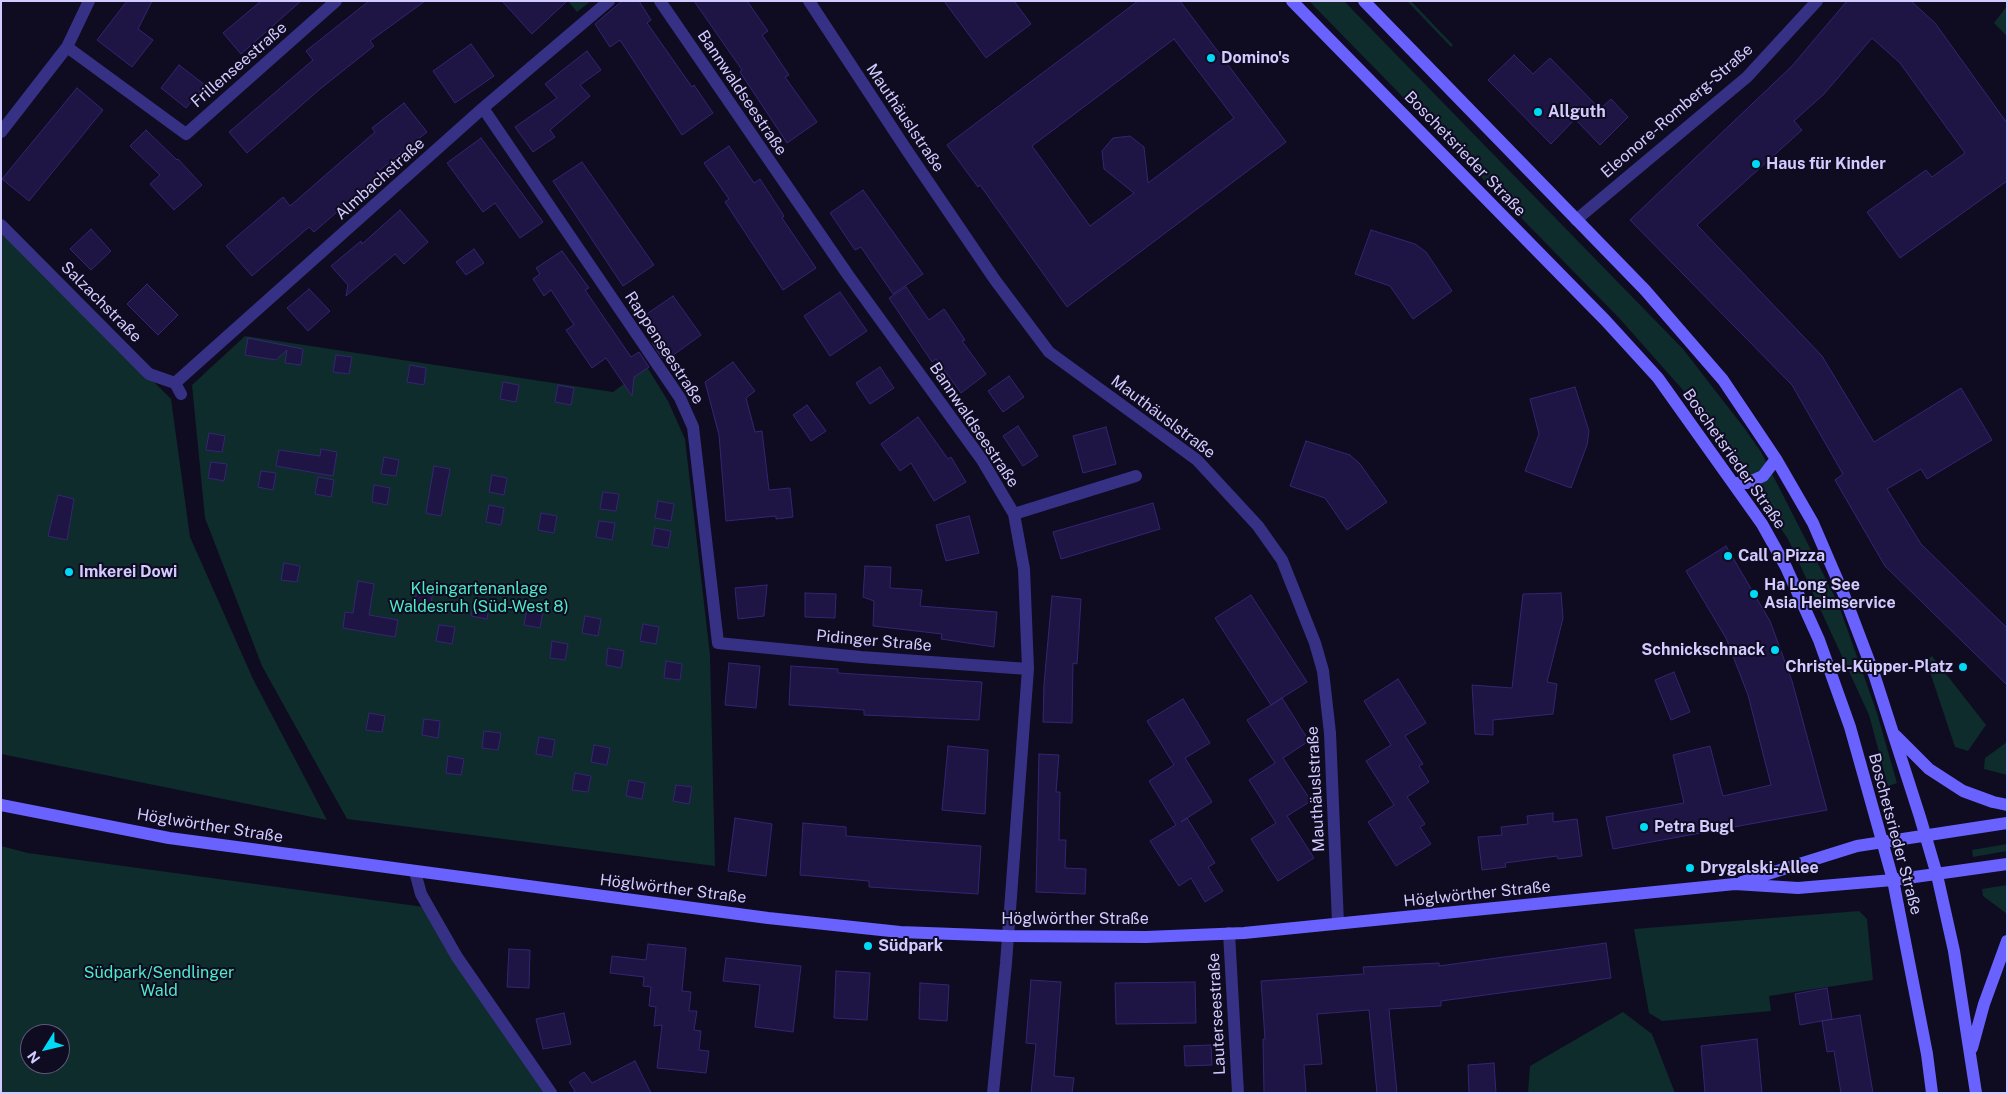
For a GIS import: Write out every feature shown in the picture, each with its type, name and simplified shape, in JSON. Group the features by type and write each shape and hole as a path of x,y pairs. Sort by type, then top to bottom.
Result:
{"main road":[{"name":"Boschetsrieder Straße","path":"1292,1 1605,320 1658,378 1762,524 1786,567 1819,640 1850,727 1893,880 1927,1054 1932,1093"},
{"name":"Boschetsrieder Straße","path":"1364,1 1645,290 1694,345 1723,380 1776,459 1812,523 1841,588 1874,674 1926,836 1937,875 1954,952 1976,1093"},
{"path":"1734,483 1747,483 1763,476 1776,459"},
{"path":"1893,734 1930,769 1963,791 2007,805"},
{"name":"Höglwörther Straße","path":"1,805 169,838 768,918 900,932 1008,936 1146,937 1229,933 1735,884 1798,888 1937,875"},
{"path":"1882,843 2007,823"},
{"name":"Höglwörther Straße","path":"1735,884 1857,846 1882,843"},
{"path":"1937,875 2007,864"},
{"path":"1971,1053 1992,981 2007,941"}],"street":[{"path":"1,132 67,47 89,1"},
{"name":"Frillenseestraße","path":"67,47 186,134 336,1"},
{"name":"Almbachstraße","path":"178,389 484,108 610,1"},
{"name":"Bannwaldseestraße","path":"660,1 848,275 982,460 1014,514 1024,569 1028,669 1008,936 993,1093"},
{"name":"Mauthäuslstraße","path":"809,1 995,280 1049,352 1197,460 1258,526 1282,560 1315,643 1323,671 1330,733 1338,923"},
{"name":"Eleonore-Romberg-Straße","path":"1576,220 1747,76 1817,1"},
{"name":"Rappenseestraße","path":"484,108 680,398 694,427 718,643"},
{"name":"Salzachstraße","path":"1,224 149,374 178,389"},
{"path":"1014,514 1136,476"},
{"name":"Pidinger Straße","path":"718,643 861,657 1028,669"},
{"path":"415,872 420,894 457,958 551,1093"},
{"name":"Lauterseestraße","path":"1229,933 1238,1093"}],"green space":[{"path":"568,1 591,1 577,12"},
{"path":"1309,1 1344,1 1683,349 1745,429 1761,452 1838,603 1877,713 1897,783 1888,786 1869,715 1788,539 1723,444 1682,389 1620,319"},
{"path":"1407,1 1411,1 1453,45 1451,47"},
{"path":"2007,6 2007,36 1994,23"},
{"path":"1,229 171,399 190,537 253,679 327,820 1,754"},
{"name":"Kleingartenanlage Waldesruh (Süd-West 8)","path":"245,336 613,392 647,367 668,401 685,439 710,655 715,866 347,819 262,666 205,518 192,385"},
{"path":"1932,656 1986,725 1968,751 1955,747 1926,660"},
{"path":"2007,742 2007,775 1984,769 1985,758"},
{"path":"2007,844 2007,851 1973,857 1972,850"},
{"name":"Südpark/Sendlinger Wald","path":"1,846 28,853 424,907 547,1093 1,1093"},
{"path":"2007,885 2007,914 1983,896 1982,889"},
{"path":"1859,911 1867,919 1873,980 1769,996 1771,1011 1662,1021 1649,1013 1634,929"},
{"path":"1623,1012 1652,1034 1675,1093 1528,1093 1530,1066"}],"building":[{"path":"127,1 152,1 138,29 153,40 132,67 97,40"},
{"path":"261,1 301,1 241,54 223,33"},
{"path":"369,1 425,1 370,41 374,46 320,89 247,153 229,132 313,60 306,51"},
{"path":"502,1 567,1 532,34"},
{"path":"622,1 639,1 651,20 647,23 692,87 694,85 713,113 682,135 620,40 610,47 595,24"},
{"path":"694,1 747,1 768,31 762,35 789,75 785,77 817,122 787,143 740,72 742,70"},
{"path":"944,1 1014,1 1031,24 986,58"},
{"path":"1138,1 1180,1 1286,142 1067,307 980,185 978,187 947,145","holes":["1174,39 1234,118 1148,183 1144,147 1130,136 1113,138 1102,151 1104,169 1134,193 1090,226 1032,146"]},
{"path":"1847,1 1911,1 1935,23 2007,123 2007,181 1900,258 1867,212 1926,170 1932,177 1965,153 1900,63 1872,38 1824,94 1794,121 1802,130 1697,225 1822,356 1874,442 1961,388 1992,440 1927,479 1921,469 1887,489 1921,544 2007,628 2007,685 1885,566 1835,480 1843,474 1792,385 1630,220 1792,66"},
{"path":"471,44 494,76 455,103 433,71"},
{"path":"587,51 601,70 580,85 590,96 550,130 555,137 533,152 515,127 557,98 545,84"},
{"path":"1514,55 1533,74 1550,58 1600,109 1611,99 1628,117 1600,145 1575,119 1551,144 1488,80"},
{"path":"179,65 205,85 186,108 161,88"},
{"path":"77,88 103,110 29,201 2,179"},
{"path":"404,103 427,132 375,174 377,177 314,232 309,227 252,276 226,246 283,197 290,206 375,132 372,128"},
{"path":"146,130 178,159 202,185 174,210 150,184 160,175 130,146"},
{"path":"481,138 543,222 520,238 495,203 483,212 447,163"},
{"path":"729,146 754,183 760,179 784,216 782,218 816,268 783,290 725,202 729,199 704,163"},
{"path":"582,162 654,265 623,286 553,181"},
{"path":"863,190 923,274 893,294 861,247 855,250 830,213"},
{"path":"400,210 428,242 404,264 395,254 346,296 348,285 331,266 361,241 362,244"},
{"path":"91,229 111,251 91,270 70,249"},
{"path":"1371,230 1415,244 1426,252 1452,291 1413,319 1390,286 1355,274"},
{"path":"474,249 484,263 466,275 456,262"},
{"path":"562,251 589,288 585,290 631,357 639,352 649,367 634,377 632,396 606,358 592,368 566,330 574,325 551,290 544,296 533,279 540,274 536,268"},
{"path":"147,284 178,315 158,335 127,304"},
{"path":"906,287 929,320 944,309 965,340 962,341 986,374 961,393 936,359 932,362 889,298"},
{"path":"309,289 330,311 308,331 287,308"},
{"path":"840,292 867,331 830,356 804,316"},
{"path":"673,296 701,335 672,356 670,353 662,358 652,343 660,338 644,316"},
{"path":"248,338 303,349 301,365 285,363 287,350 276,360 245,355"},
{"path":"336,355 352,357 349,374 333,372"},
{"path":"733,362 755,391 746,398 755,432 762,431 769,490 790,488 793,517 776,519 776,516 726,521 719,435 705,382"},
{"path":"410,365 426,368 424,385 407,382"},
{"path":"880,367 894,388 870,404 856,383"},
{"path":"1009,376 1024,397 1003,412 988,391"},
{"path":"503,382 519,385 516,402 500,399"},
{"path":"558,385 574,388 571,405 555,402"},
{"path":"1575,387 1589,431 1587,445 1571,488 1525,471 1539,434 1530,399"},
{"path":"807,405 826,431 811,441 793,415"},
{"path":"918,417 948,459 951,457 966,482 934,501 911,463 900,471 881,444"},
{"path":"1018,426 1038,456 1023,466 1003,436"},
{"path":"1106,427 1116,464 1083,473 1073,436"},
{"path":"209,433 225,436 222,452 206,450"},
{"path":"1306,441 1350,455 1360,464 1387,502 1347,530 1325,498 1290,486"},
{"path":"321,449 337,452 333,476 276,466 279,450 320,456"},
{"path":"384,457 399,460 396,476 381,474"},
{"path":"211,462 227,464 224,481 208,478"},
{"path":"434,466 450,469 441,516 426,513"},
{"path":"261,471 276,473 273,490 258,487"},
{"path":"492,475 507,478 504,495 489,492"},
{"path":"318,477 334,480 331,497 315,494"},
{"path":"374,485 390,488 387,505 372,502"},
{"path":"603,492 619,494 616,511 600,509"},
{"path":"58,495 74,499 67,540 48,536"},
{"path":"658,501 674,504 671,521 655,518"},
{"path":"1153,503 1160,529 1061,559 1053,532"},
{"path":"489,505 504,508 501,525 486,522"},
{"path":"541,513 557,516 554,533 538,530"},
{"path":"969,516 979,553 946,561 936,525"},
{"path":"599,521 615,523 612,540 596,537"},
{"path":"655,528 671,531 668,548 652,545"},
{"path":"1726,546 1770,621 1792,681 1827,810 1613,849 1606,817 1684,803 1673,755 1710,746 1723,796 1771,785 1748,695 1726,638 1686,571"},
{"path":"284,563 300,566 297,582 281,580"},
{"path":"865,566 891,567 890,588 922,590 920,606 997,612 994,647 941,639 942,634 873,626 874,601 863,597"},
{"path":"358,581 374,584 369,615 398,620 395,637 343,628 345,612 353,613"},
{"path":"767,585 764,616 738,619 735,588"},
{"path":"417,589 433,592 430,608 414,606"},
{"path":"805,593 836,594 835,618 805,617"},
{"path":"1561,593 1563,618 1547,682 1557,684 1553,714 1493,720 1493,735 1475,734 1472,685 1512,688 1523,594"},
{"path":"1251,595 1307,682 1271,705 1215,618"},
{"path":"1052,596 1081,599 1077,664 1073,663 1072,723 1043,722 1044,684"},
{"path":"474,600 490,603 487,619 471,616"},
{"path":"527,608 543,611 540,628 524,625"},
{"path":"585,616 601,619 598,636 582,633"},
{"path":"643,624 659,627 656,644 640,641"},
{"path":"439,625 455,627 452,644 436,641"},
{"path":"552,641 568,644 565,660 550,658"},
{"path":"608,648 624,651 621,668 606,665"},
{"path":"666,661 682,664 680,680 664,678"},
{"path":"729,663 760,666 756,708 725,705"},
{"path":"791,666 838,669 838,673 982,682 979,720 864,715 864,710 789,705"},
{"path":"1674,672 1690,712 1671,720 1655,680"},
{"path":"1398,679 1426,723 1405,736 1423,764 1419,766 1429,782 1407,797 1425,824 1420,827 1431,844 1396,866 1368,822 1394,805 1366,761 1391,745 1364,701"},
{"path":"1282,698 1309,741 1283,758 1311,801 1287,816 1314,858 1278,881 1251,839 1276,823 1249,780 1275,763 1247,720"},
{"path":"1183,699 1210,743 1185,758 1212,802 1187,818 1215,863 1208,867 1223,891 1205,902 1191,878 1179,886 1150,841 1176,825 1149,781 1174,765 1147,721"},
{"path":"369,713 385,716 382,732 366,730"},
{"path":"424,719 440,721 438,738 422,735"},
{"path":"484,731 501,733 498,750 482,748"},
{"path":"539,737 555,740 552,757 536,754"},
{"path":"594,745 610,748 607,765 591,762"},
{"path":"948,746 988,750 985,814 942,810"},
{"path":"1039,754 1059,755 1056,792 1060,792 1059,840 1066,840 1065,868 1086,869 1085,894 1036,892"},
{"path":"448,756 464,759 461,775 446,773"},
{"path":"575,773 591,776 588,792 572,790"},
{"path":"629,780 645,783 642,799 626,796"},
{"path":"676,785 692,787 689,804 673,801"},
{"path":"1553,813 1553,822 1577,819 1582,856 1558,859 1557,856 1505,863 1506,867 1482,870 1478,837 1502,835 1501,827 1528,824 1527,816"},
{"path":"735,818 772,824 766,876 728,871"},
{"path":"803,823 846,827 846,836 981,846 978,894 869,887 869,881 800,875"},
{"path":"1606,943 1611,978 1441,1001 1441,1006 1389,1009 1397,1093 1377,1093 1369,1010 1317,1014 1322,1064 1304,1065 1306,1093 1264,1093 1263,1039 1265,1039 1261,981 1364,974 1363,967 1439,963 1439,966"},
{"path":"648,944 686,948 682,991 691,992 689,1011 697,1011 694,1030 701,1031 699,1050 709,1051 706,1073 657,1068 662,1025 654,1026 656,1007 649,1006 651,987 643,986 644,977 610,973 612,956 646,960"},
{"path":"509,949 530,950 529,988 507,987"},
{"path":"726,958 801,966 793,1032 755,1027 760,985 723,981"},
{"path":"836,971 870,973 867,1020 834,1018"},
{"path":"1031,980 1061,982 1054,1076 1074,1078 1072,1093 1031,1093 1036,1044 1026,1043"},
{"path":"1195,982 1196,1023 1116,1024 1115,983"},
{"path":"920,983 949,985 947,1021 919,1019"},
{"path":"1827,988 1832,1019 1800,1025 1795,994"},
{"path":"564,1013 571,1044 543,1049 536,1019"},
{"path":"1860,1015 1873,1093 1841,1093 1834,1051 1827,1052 1822,1021"},
{"path":"1757,1039 1762,1093 1705,1093 1701,1046"},
{"path":"1211,1045 1212,1065 1185,1066 1184,1046"},
{"path":"635,1061 651,1093 572,1093 575,1091 569,1082 584,1072 592,1083"},
{"path":"1494,1063 1496,1093 1469,1093 1468,1065"}],"place":[{"name":"Domino's","path":"1211,58"},
{"name":"Allguth","path":"1538,112"},
{"name":"Haus für Kinder","path":"1756,164"},
{"name":"Call a Pizza","path":"1728,556"},
{"name":"Imkerei Dowi","path":"69,572"},
{"name":"Ha Long See Asia Heimservice","path":"1754,594"},
{"name":"Schnickschnack","path":"1775,650"},
{"name":"Christel-Küpper-Platz","path":"1963,667"},
{"name":"Petra Bugl","path":"1644,827"},
{"name":"Drygalski-Allee","path":"1690,868"},
{"name":"Südpark","path":"868,946"}]}
